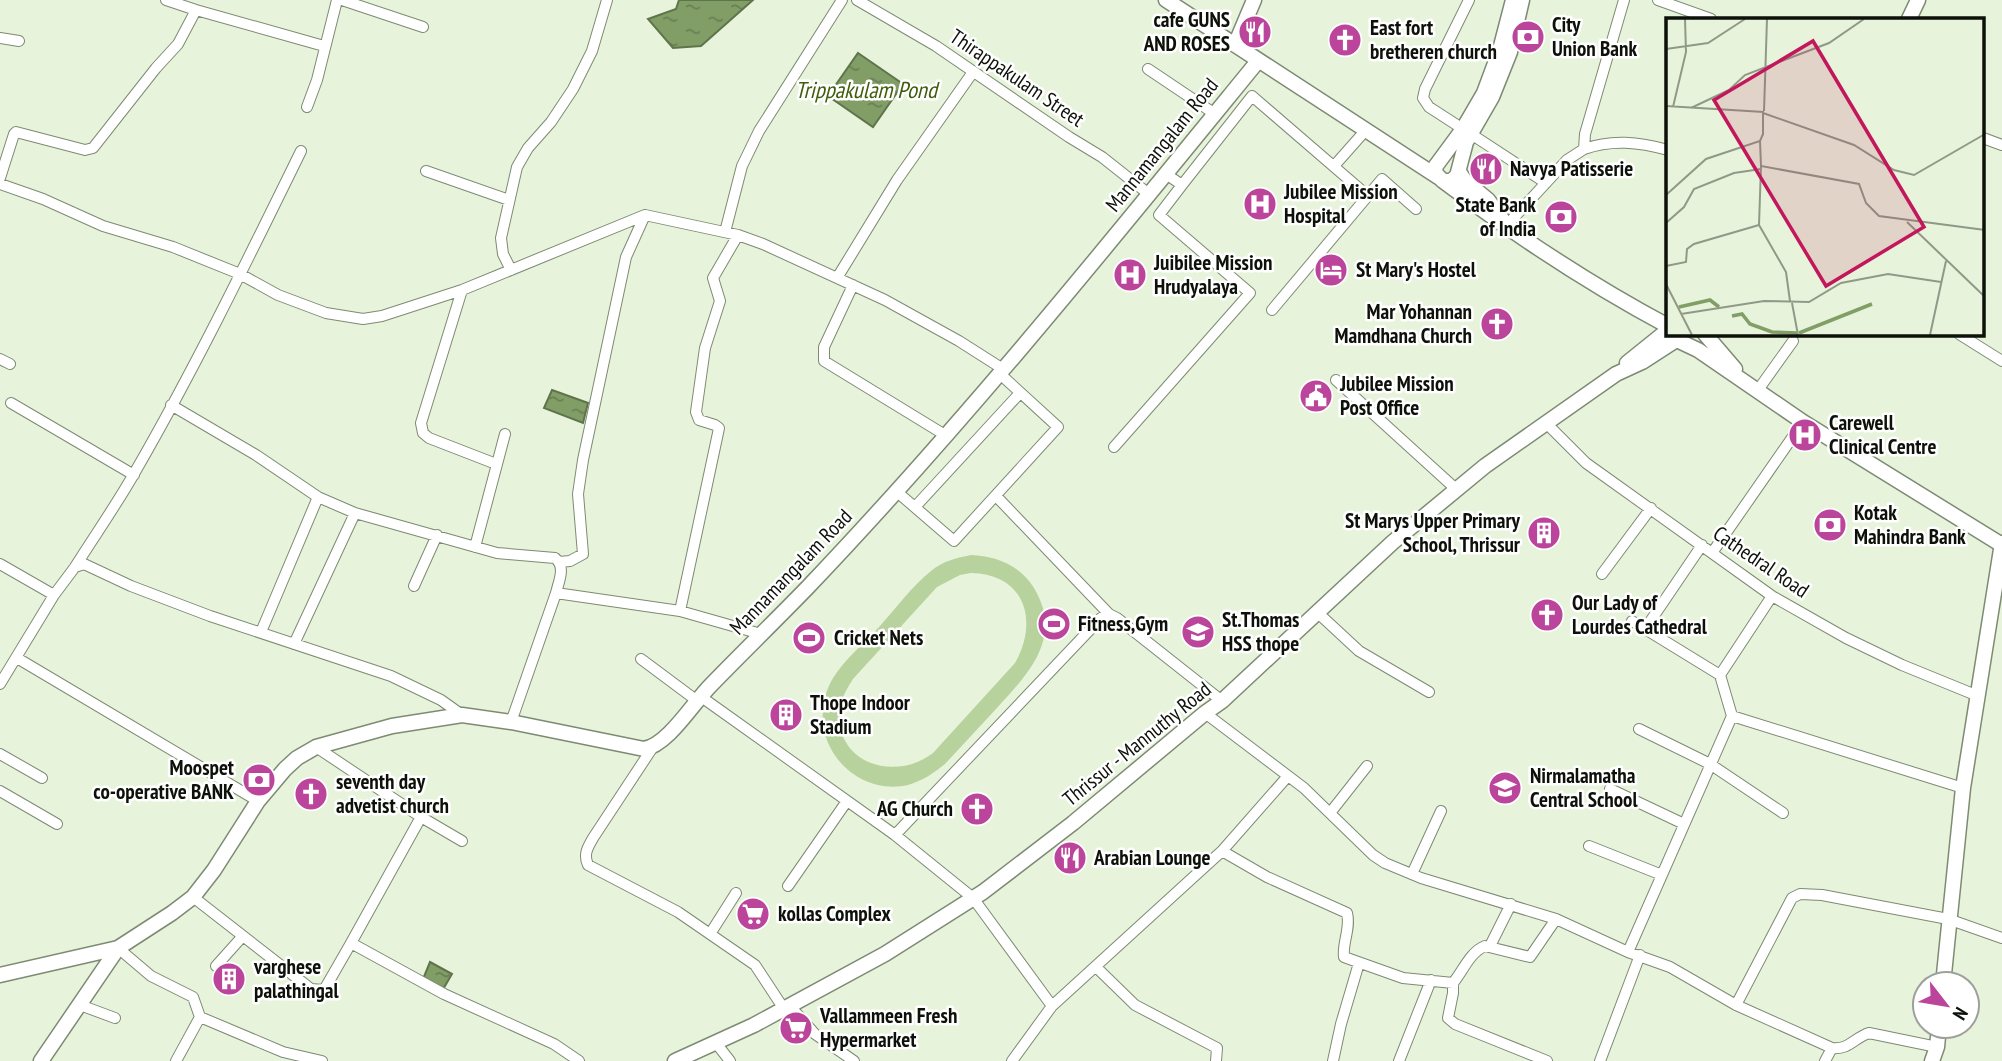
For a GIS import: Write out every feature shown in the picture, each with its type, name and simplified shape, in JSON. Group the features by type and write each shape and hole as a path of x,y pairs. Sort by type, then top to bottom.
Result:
{"main road":[{"path":"1166,0 1666,330"},
{"path":"1235,45 1254,0"},
{"path":"1440,179 1451,181 1459,170 1467,131 1500,50 1513,0"},
{"path":"1440,179 1435,170 1438,161 1467,131 1492,97 1510,52 1522,0"},
{"path":"1909,18 1918,0"},
{"name":"Mannamangalam Road","path":"653,747 664,739 698,698 808,587 896,491 1150,195 1258,61"},
{"path":"1393,149 1438,161 1450,158 1456,161 1465,181 1488,200 1507,225"},
{"path":"1594,282 1666,313"},
{"name":"Thrissur - Mannuthy Road","path":"675,1061 692,1058 886,954 973,898 1073,823 1222,701 1393,542 1485,467 1670,336"},
{"path":"1676,336 1742,378 1803,422 2002,544 1963,788 1944,970"},
{"name":"Thrissur - Mannuthy Road","path":"1678,336 1690,341 1695,336"},
{"path":"1707,336 1742,378"},
{"path":"0,975 118,948 193,897 258,802 297,758 316,747 392,726 461,715 511,722 644,749 653,747"},
{"path":"41,1061 118,948"}],"street":[{"path":"166,0 324,46"},
{"path":"307,107 340,0 423,27"},
{"path":"511,270 503,254 501,238 517,167 528,148 551,122 579,76 592,51 607,0"},
{"path":"725,232 742,166 759,131 842,0"},
{"name":"Thirappakulam Street","path":"857,0 936,46 1102,157 1150,195"},
{"path":"1469,0 1423,98 1429,107 1546,183"},
{"path":"1584,149 1585,134 1624,0"},
{"path":"1658,0 1708,18"},
{"path":"0,178 13,134 16,132 85,150 93,148 178,44 195,10"},
{"path":"0,38 19,41"},
{"path":"1148,69 1215,114"},
{"path":"837,278 897,180 973,72"},
{"path":"1114,447 1250,293 1159,215 1252,96 1368,196"},
{"path":"1334,166 1365,131"},
{"path":"1984,138 2002,145"},
{"path":"1507,225 1567,160 1584,149 1606,142 1628,142 1666,150"},
{"path":"0,684 54,595 134,475 240,274 301,151"},
{"path":"426,171 509,200"},
{"path":"1166,174 1182,185"},
{"path":"1272,310 1382,179 1416,209"},
{"path":"0,184 43,199 103,226 173,247 240,274 278,295 326,313 363,319 382,316 462,290 645,215 738,235 853,285 940,330 1001,371 1020,393 1058,427 954,541 896,491"},
{"path":"559,562 570,561 583,554 578,494 583,460 626,257 645,215"},
{"path":"680,611 719,428 699,420 696,412 705,348 720,301 713,278 738,235"},
{"path":"853,285 824,346 824,360 945,435"},
{"path":"462,290 421,424 423,433 429,438 491,462"},
{"path":"1962,336 2002,361"},
{"path":"1758,390 1793,341"},
{"path":"0,359 10,364"},
{"path":"1336,380 1457,490"},
{"path":"915,507 1020,393"},
{"path":"11,403 134,475"},
{"path":"172,405 256,455 318,497 355,513 497,553 555,558 562,570 511,722"},
{"path":"1712,553 1803,422"},
{"name":"Cathedral Road","path":"1546,423 1586,463 1772,596 1846,638 1902,665 1978,696"},
{"path":"475,547 505,434"},
{"path":"996,496 1109,614 1222,701"},
{"path":"261,632 318,497"},
{"path":"1602,574 1651,508"},
{"path":"294,644 355,513"},
{"path":"414,586 438,535"},
{"path":"1645,629 1702,545"},
{"path":"0,564 54,595"},
{"path":"75,566 91,566 131,586 294,644 361,664 430,694 461,715"},
{"path":"555,593 680,611 761,635"},
{"path":"1720,675 1772,596"},
{"path":"1318,613 1359,651 1429,692"},
{"path":"895,835 1101,618 1109,614"},
{"path":"1628,952 1732,716 1720,675 1632,621"},
{"path":"17,658 258,802"},
{"path":"640,659 895,835 973,898 1052,1006"},
{"path":"1205,713 1288,776 1385,863 1556,919 1628,952 1671,967 1736,1005 1832,1048 1842,1049 1852,1045 1862,1035 1869,1033 1935,1054"},
{"path":"1732,716 1963,788"},
{"path":"1639,729 1710,764 1783,813"},
{"path":"316,747 462,841"},
{"path":"653,747 593,838 586,851 585,859 588,865 678,912 755,965 787,1007 815,1034 854,1061"},
{"path":"0,754 42,778"},
{"path":"1330,813 1367,766"},
{"path":"1012,1061 1052,1006 1222,851 1288,776"},
{"path":"1610,789 1684,824"},
{"path":"0,791 57,824"},
{"path":"788,886 848,802"},
{"path":"1412,874 1441,811"},
{"path":"193,897 311,989 324,990 421,817"},
{"path":"1589,846 1662,875"},
{"path":"1222,851 1267,877 1347,914 1349,920 1343,954 1347,959 1404,978 1453,983"},
{"path":"710,934 737,893"},
{"path":"1736,1005 1792,898 1800,894 1822,895 1948,919 2002,937"},
{"path":"1490,946 1511,904"},
{"path":"1545,1061 1455,1024 1448,1018 1453,983 1478,949 1490,946 1530,957 1556,919"},
{"path":"216,966 242,937"},
{"path":"351,943 444,995 554,1044 579,1061"},
{"path":"118,948 151,976 193,997 200,1017 281,1056 322,1061"},
{"path":"1600,1061 1640,955"},
{"path":"1333,1061 1359,963"},
{"path":"1096,967 1135,1004 1217,1048 1216,1061"},
{"path":"1399,1061 1431,980"},
{"path":"80,1005 115,1018"},
{"path":"176,1061 200,1017"},
{"path":"716,1043 730,1061"},
{"path":"1825,1061 1832,1048"}],"shaded area":[{"path":"971,555 1007,563 1022,573 1034,588 1042,606 1045,623 1044,639 1038,654 1020,682 941,767 908,785 890,787 857,777 833,753 826,738 824,703 833,678 917,583 940,565","holes":["960,575 989,575 1015,591 1026,616 1026,631 1015,663 933,753 917,762 883,766 867,762 854,753 845,740 840,724 841,704 853,679 937,587"]},
{"name":"Cricket Nets","path":"803,624 824,642 815,652 794,633"}],"water":[{"path":"679,0 753,0 701,46 673,48 648,19 676,9"},
{"name":"Trippakulam Pond","path":"858,53 903,84 873,127 828,96"},
{"path":"552,390 588,403 583,423 544,408"},
{"path":"430,962 452,974 442,991 423,979"}],"place":[{"name":"cafe GUNS AND ROSES","path":"1255,32"},
{"name":"City Union Bank","path":"1528,37"},
{"name":"East fort bretheren church","path":"1345,40"},
{"name":"Navya Patisserie","path":"1486,169"},
{"name":"Jubilee Mission Hospital","path":"1260,204"},
{"name":"State Bank of India","path":"1561,217"},
{"name":"St Mary's Hostel","path":"1331,270"},
{"name":"Juibilee Mission Hrudyalaya","path":"1130,275"},
{"name":"Mar Yohannan Mamdhana Church","path":"1497,324"},
{"name":"Jubilee Mission Post Office","path":"1316,396"},
{"name":"Carewell Clinical Centre","path":"1805,435"},
{"name":"Kotak Mahindra Bank","path":"1830,525"},
{"name":"St Marys Upper Primary School, Thrissur","path":"1544,533"},
{"name":"Our Lady of Lourdes Cathedral","path":"1547,615"},
{"name":"Fitness,Gym","path":"1054,624"},
{"name":"St.Thomas HSS thope","path":"1198,632"},
{"name":"Cricket Nets","path":"809,638"},
{"name":"Thope Indoor Stadium","path":"786,715"},
{"name":"Moospet co-operative BANK","path":"259,780"},
{"name":"Nirmalamatha Central School","path":"1505,788"},
{"name":"seventh day advetist church","path":"311,794"},
{"name":"AG Church","path":"977,809"},
{"name":"Arabian Lounge","path":"1070,858"},
{"name":"kollas Complex","path":"753,914"},
{"name":"varghese palathingal","path":"229,979"},
{"name":"Vallammeen Fresh Hypermarket","path":"796,1028"}]}
